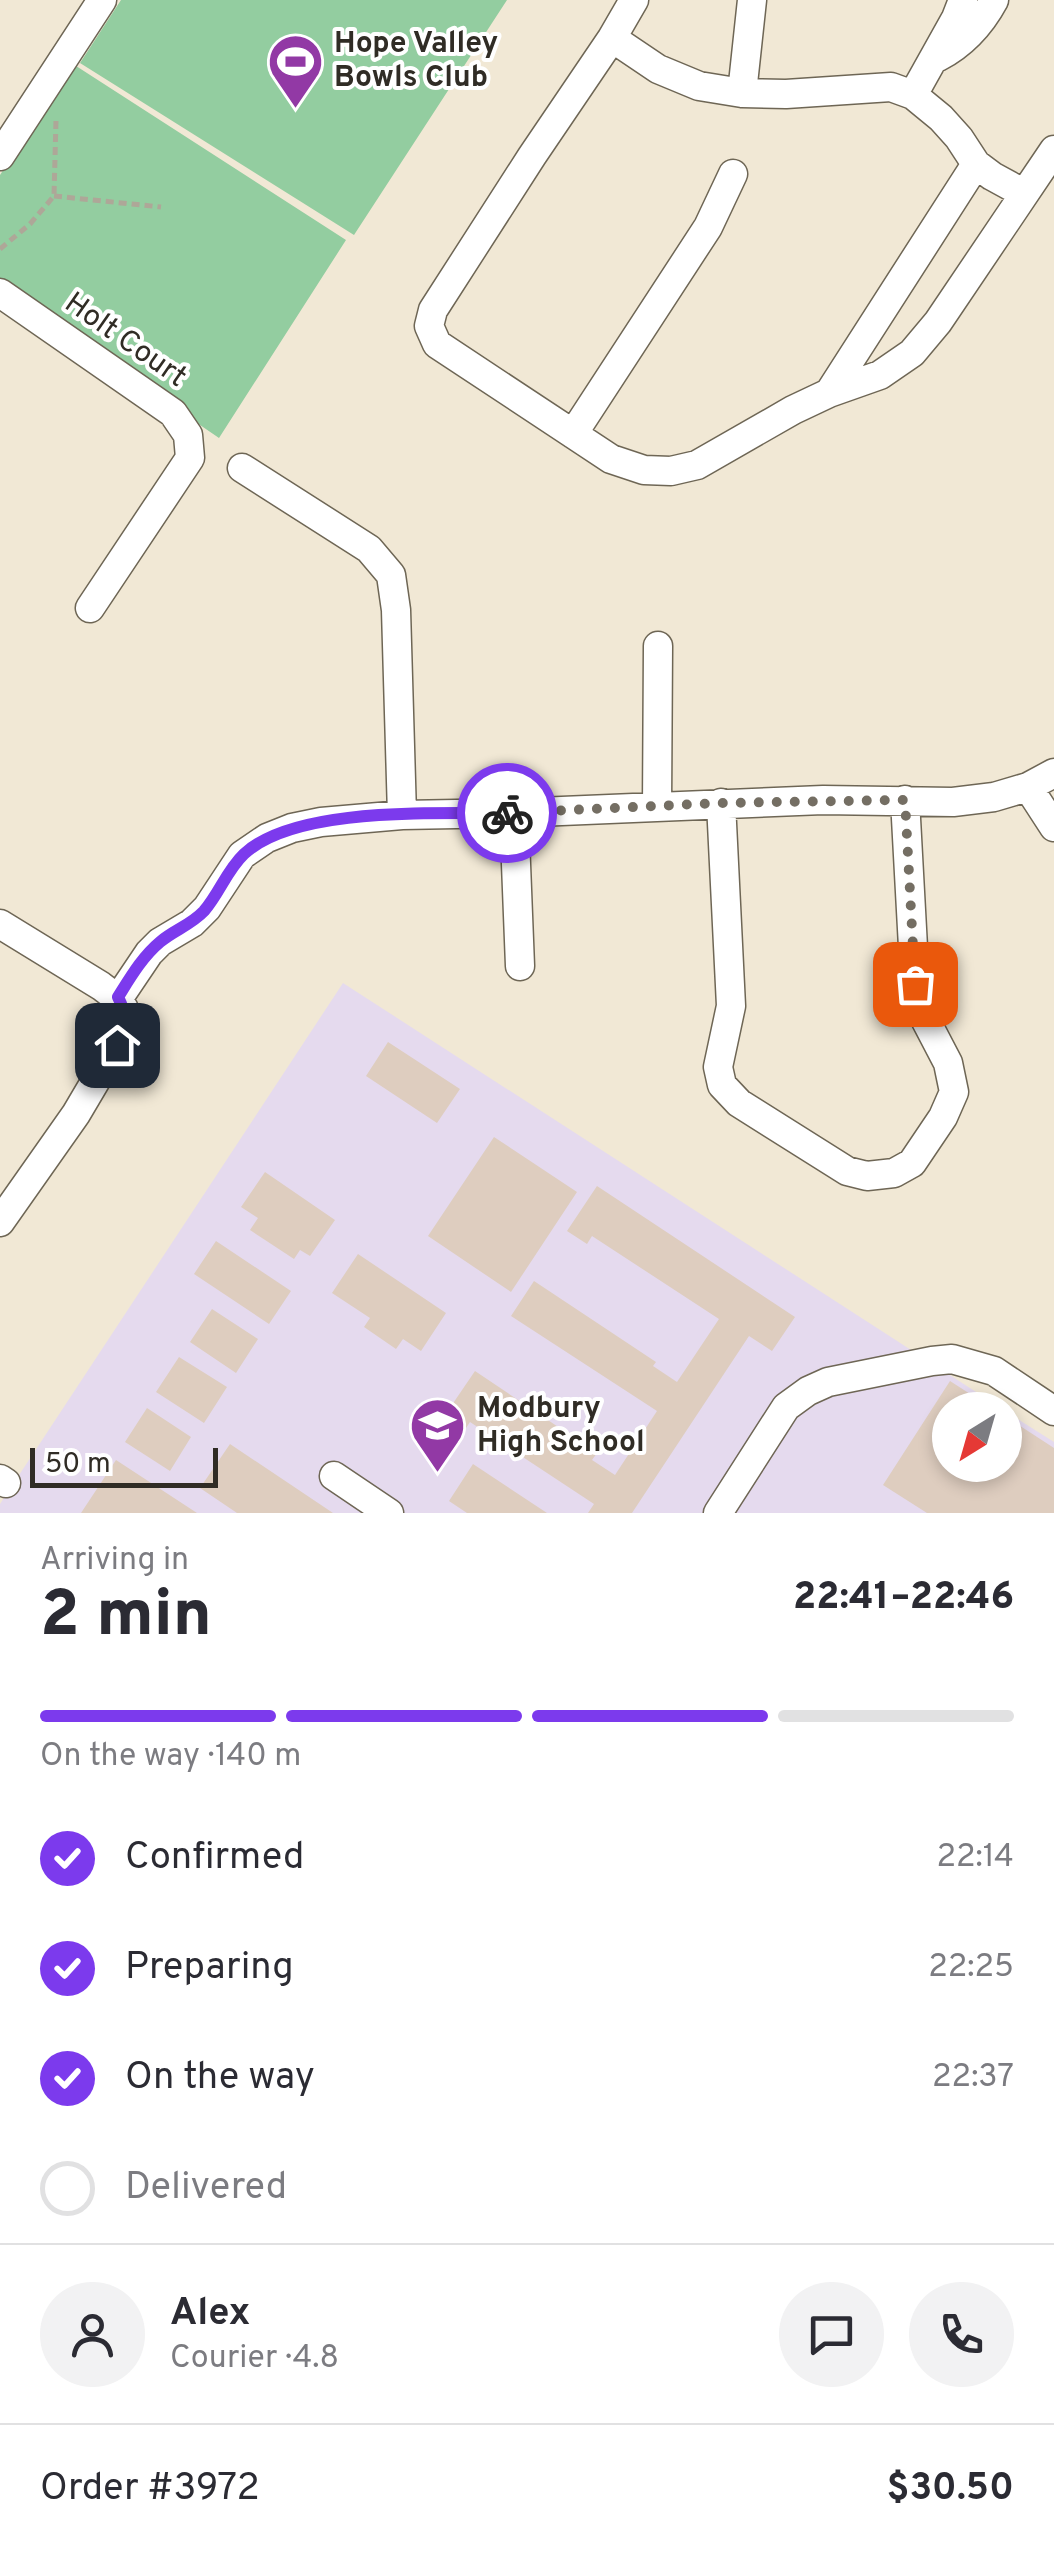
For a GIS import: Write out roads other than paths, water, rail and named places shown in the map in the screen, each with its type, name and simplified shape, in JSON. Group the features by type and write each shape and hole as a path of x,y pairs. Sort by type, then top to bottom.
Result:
{"street":[{"path":"0,156 102,0"},
{"path":"634,0 443,295 429,326 437,344 611,459 644,470 671,471 697,464 828,393 880,375 912,353 938,322 1054,150"},
{"path":"742,93 752,0"},
{"path":"913,96 963,0"},
{"path":"932,60 953,50 972,32 994,0"},
{"path":"612,38 658,69 699,86 742,93 786,94 891,87 913,96 941,118 960,138 976,164 1023,193"},
{"path":"828,393 976,164"},
{"path":"573,434 708,227 733,174"},
{"name":"Holt Court","path":"0,293 173,413 188,435 190,458 90,608"},
{"path":"242,468 369,549 391,576 396,610 402,814"},
{"path":"657,807 658,646"},
{"path":"118,999 149,953 207,908 242,855 292,828 402,814 720,803 952,802 994,797 1028,787 1054,772"},
{"path":"1028,787 1054,827"},
{"path":"720,803 730,1006 718,1067 722,1085 739,1104 847,1171 867,1176 894,1174 912,1163 944,1117 954,1092 948,1063 924,1017 915,984 905,800"},
{"path":"514,813 520,966"},
{"path":"0,924 118,999 124,1008 126,1030 76,1114 0,1222"},
{"path":"718,1513 786,1407 828,1382 952,1359 994,1371 1054,1411"},
{"path":"334,1476 389,1513"}],"place":[{"name":"Hope Valley Bowls Club","path":"295,110"},
{"name":"Modbury High School","path":"438,1475"}]}
